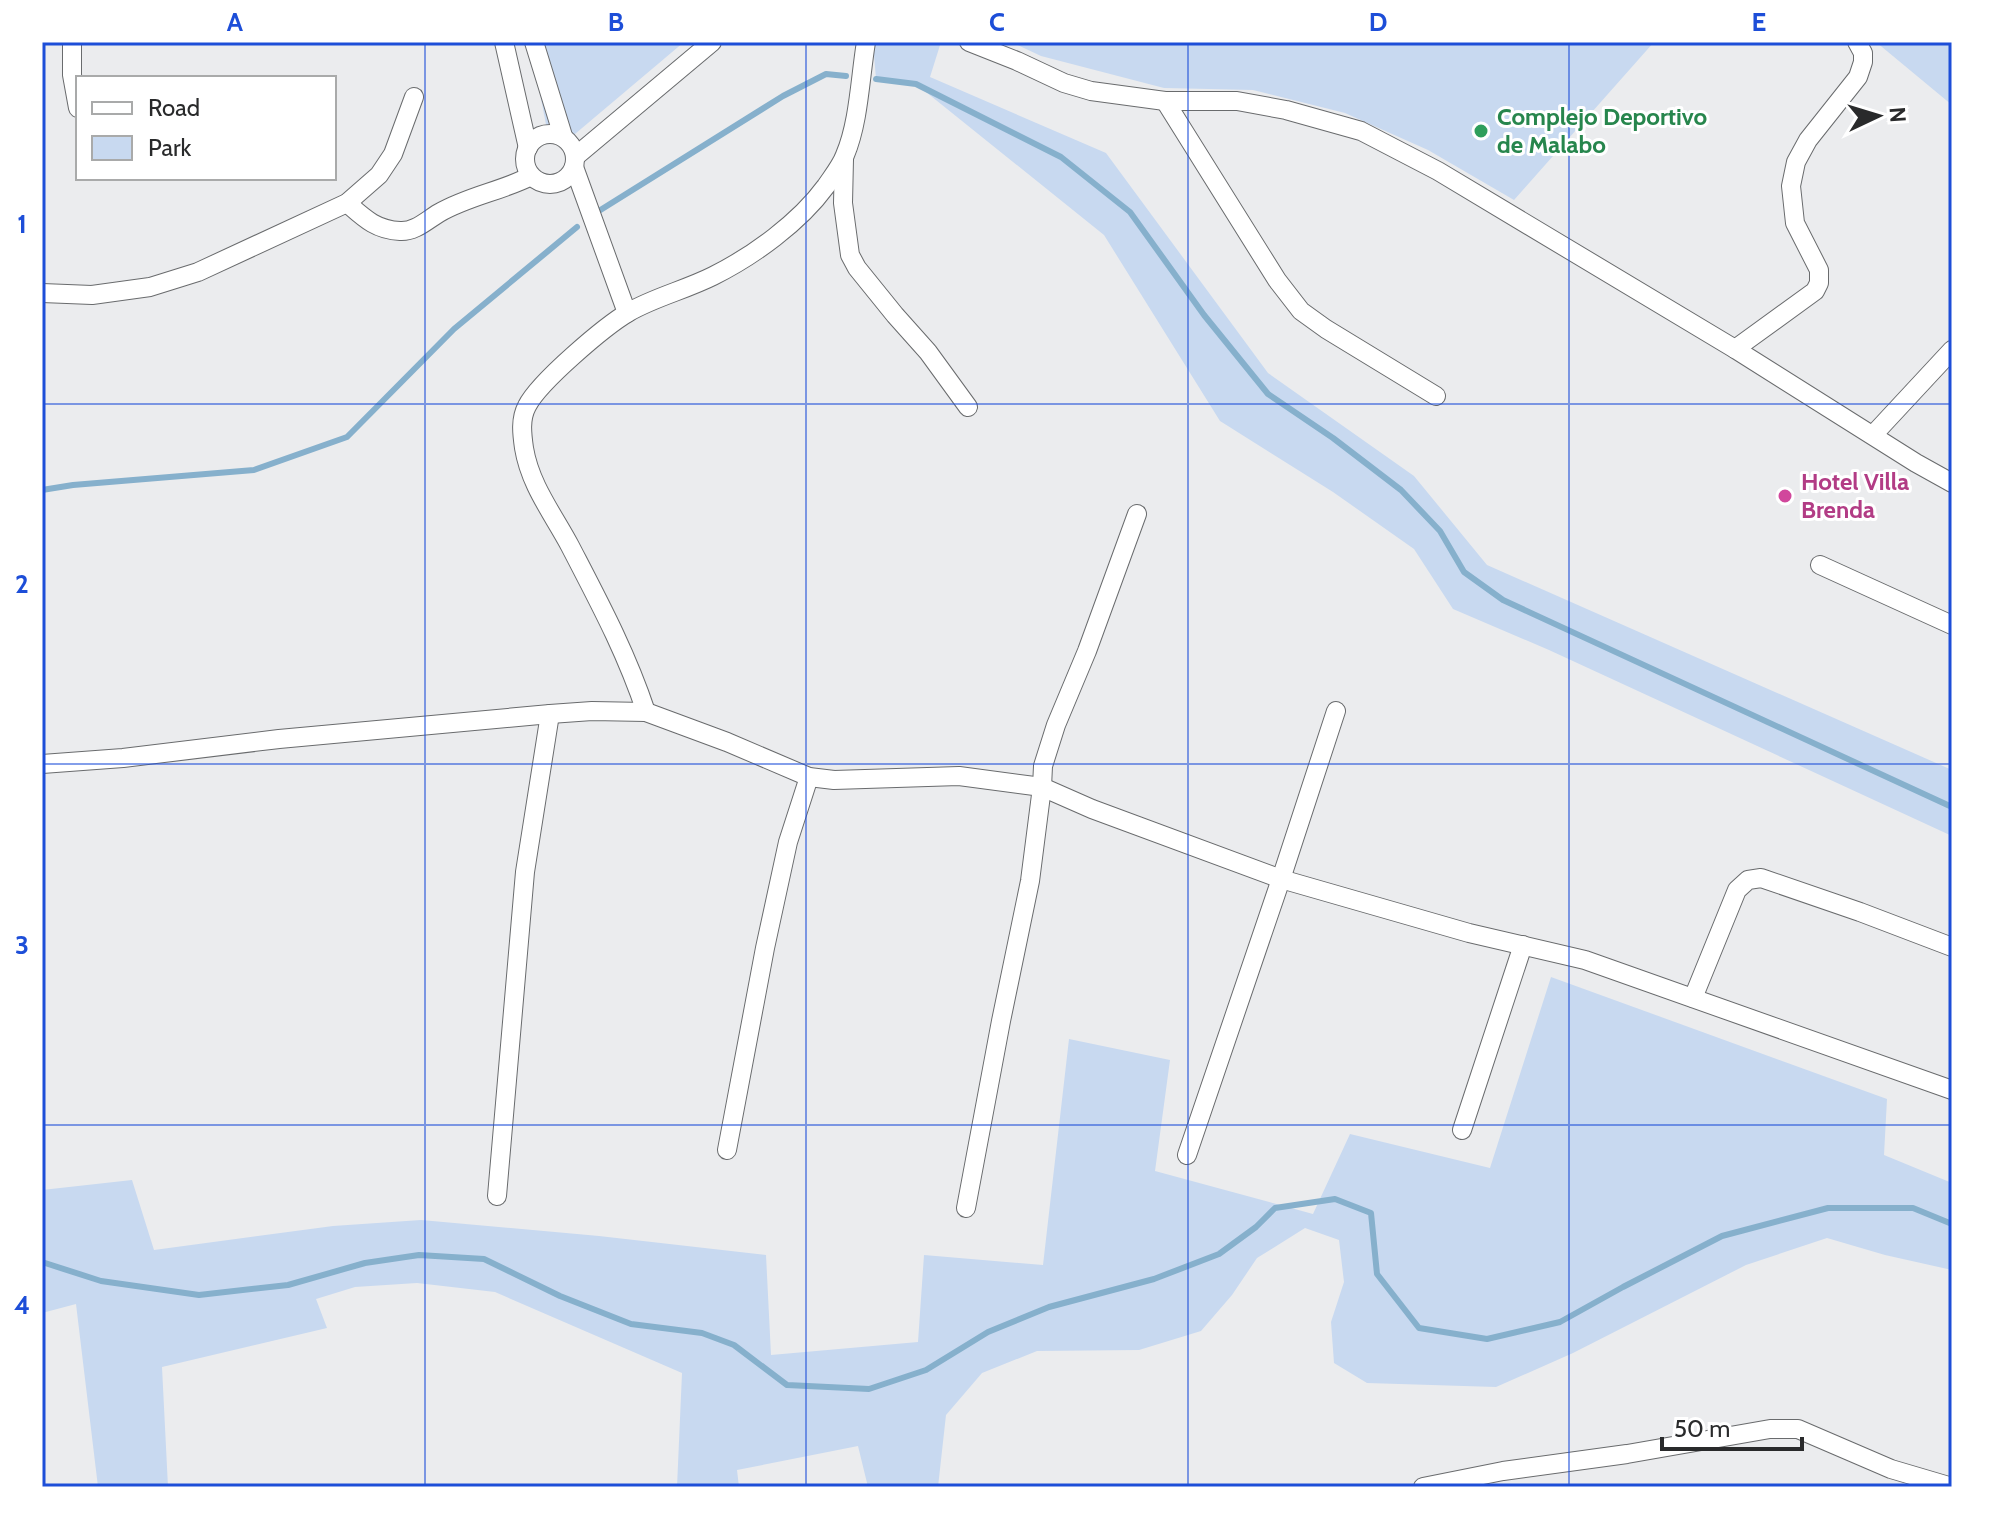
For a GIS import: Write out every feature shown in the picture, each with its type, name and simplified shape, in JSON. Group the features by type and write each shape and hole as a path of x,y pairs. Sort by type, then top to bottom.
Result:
{"street":[{"path":"72,42 76,97"},
{"path":"504,42 528,148"},
{"path":"534,42 563,136 572,146 627,313"},
{"path":"563,136 547,134 528,148 526,166 531,176 539,182 550,185 561,183 569,176 575,162 712,42"},
{"path":"866,42 856,110 844,157 843,203 850,255 857,268 928,352 968,407"},
{"path":"969,42 1064,83 1091,91 1165,101 1237,101 1298,113 1361,131 1438,171 1952,483"},
{"path":"1735,349 1815,291 1819,283 1819,270 1795,223 1791,186 1796,162 1808,140 1858,77 1863,53 1857,42"},
{"path":"42,293 92,295 150,287 198,272 347,203 379,175 393,154 414,97"},
{"path":"1165,101 1277,280 1301,311 1436,396"},
{"path":"646,712 624,651 535,485 526,459 522,425 526,408 539,389 586,345 627,313 714,276 772,239 806,210 844,157"},
{"path":"347,203 371,224 403,232 465,201 531,176"},
{"path":"1873,435 1952,350"},
{"path":"966,1208 1030,881 1043,766 1137,514"},
{"path":"1820,565 1952,625"},
{"path":"1187,1155 1336,711"},
{"path":"42,764 550,714 646,712 809,777 834,780 959,776 1042,787 1092,809 1281,879 1469,933 1585,960 1952,1090"},
{"path":"497,1196 525,872 550,714"},
{"path":"727,1150 788,842 809,777"},
{"path":"1693,998 1737,890 1748,880 1761,878 1952,947"},
{"path":"1462,1130 1523,945"},
{"path":"1423,1487 1503,1471 1627,1454 1770,1429 1798,1429 1891,1469 1952,1487"}],"green space":[{"path":"530,42 684,42 569,139 549,140"},
{"path":"873,42 941,42 930,77 1106,153 1268,373 1414,476 1487,565 1952,770 1952,836 1549,650 1453,609 1414,549 1333,492 1220,421 1104,235 916,84 876,79"},
{"name":"Complejo Deportivo de Malabo","path":"1011,42 1654,42 1514,200 1428,150 1345,113 1253,90 1164,88 1041,56"},
{"path":"1876,42 1952,42 1952,105"},
{"path":"1551,977 1887,1099 1884,1155 1952,1183 1952,1270 1827,1238 1746,1265 1573,1353 1496,1387 1367,1383 1334,1363 1331,1322 1344,1282 1339,1240 1305,1228 1257,1258 1232,1295 1201,1331 1139,1350 1037,1351 982,1373 946,1415 938,1487 868,1487 858,1446 737,1470 739,1487 677,1487 682,1373 495,1292 417,1283 355,1287 316,1299 327,1328 162,1367 168,1487 98,1487 76,1304 42,1313 42,1190 132,1180 154,1250 333,1226 421,1220 766,1255 771,1355 918,1342 924,1255 1043,1265 1069,1039 1170,1060 1155,1171 1313,1214 1350,1134 1490,1168"}],"waterway":[{"path":"594,214 783,96 826,74 846,76"},
{"path":"876,79 916,84 1061,157 1130,212 1204,315 1268,394 1401,490 1440,531 1464,572 1503,600 1952,807"},
{"path":"42,490 254,470 347,437 454,329 577,227"},
{"path":"42,1262 101,1281 199,1295 288,1285 365,1263 419,1255 484,1259 560,1296 631,1324 702,1333 734,1345 787,1385 869,1389 926,1370 988,1332 1049,1307 1154,1279 1219,1254 1256,1227 1275,1208 1335,1199 1371,1213 1377,1274 1419,1328 1487,1339 1560,1322 1722,1236 1828,1208 1913,1208 1952,1224"}],"place":[{"name":"Complejo Deportivo de Malabo","path":"1481,131"},
{"name":"Hotel Villa Brenda","path":"1785,496"}]}
